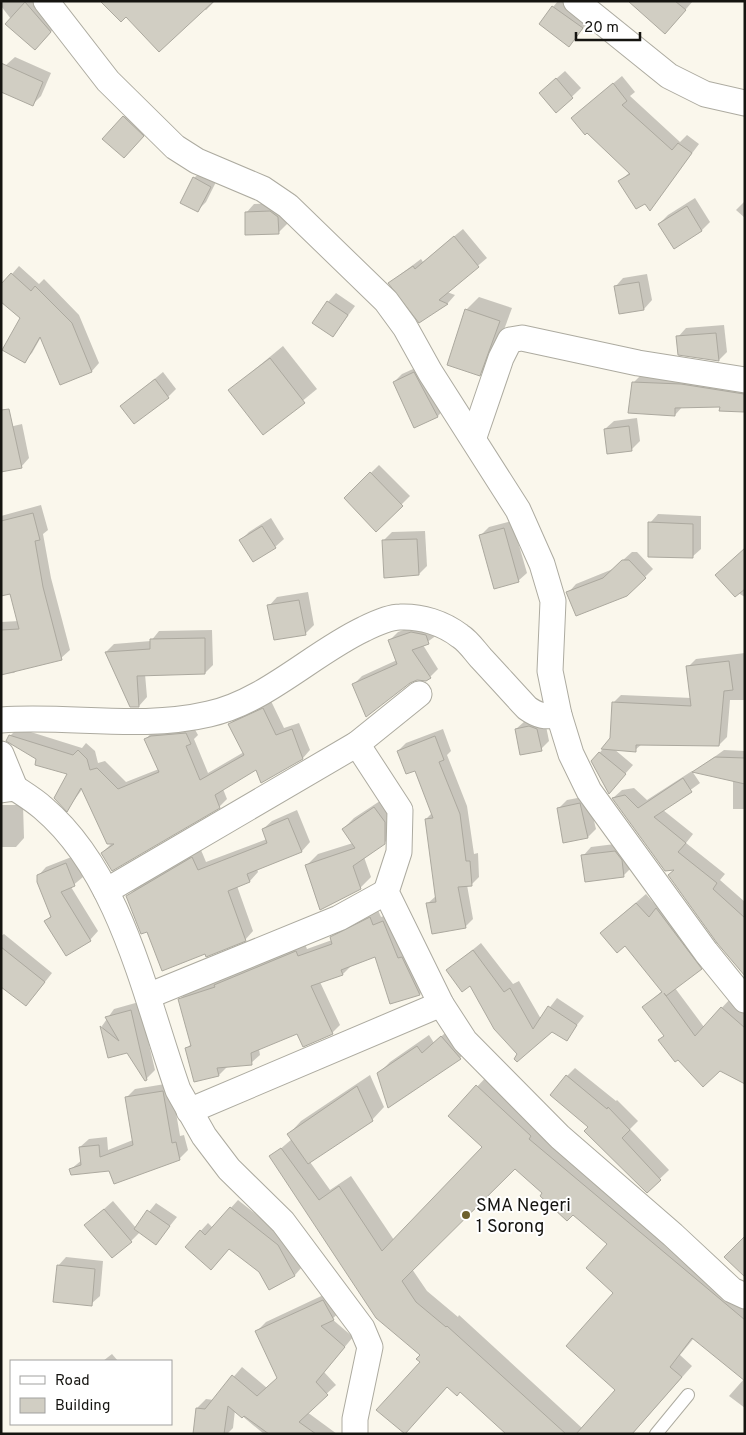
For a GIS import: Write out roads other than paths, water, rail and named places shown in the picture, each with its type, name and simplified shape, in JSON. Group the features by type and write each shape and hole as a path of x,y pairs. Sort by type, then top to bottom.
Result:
{"street":[{"path":"46,1 108,81 175,147 197,161 263,189 288,206 386,301 405,327 430,372 474,437 498,481 518,510 542,564 553,601 550,671 559,715 571,754 589,791 682,921 745,1000"},
{"path":"576,1 669,76 705,94 745,103"},
{"path":"474,437 501,358 510,340 522,338 638,363 745,380"},
{"path":"1,720 24,718 152,720 209,714 245,700 345,638 372,625 399,616 430,620 461,636 527,708 536,715 559,715"},
{"path":"106,891 358,744 419,694"},
{"path":"148,996 339,918 386,892 399,852 400,810 358,744"},
{"path":"1,754 8,789 43,808 68,834 106,891 125,930 178,1090 189,1111 229,1169 283,1222 362,1328 370,1347 355,1419 355,1434"},
{"path":"386,892 441,1004 465,1041 560,1137 673,1235 732,1290 745,1296"},
{"path":"189,1111 441,1004"}],"lane":[{"path":"656,1434 688,1394"}],"place":[{"name":"SMA Negeri 1 Sorong","path":"466,1215"}]}
